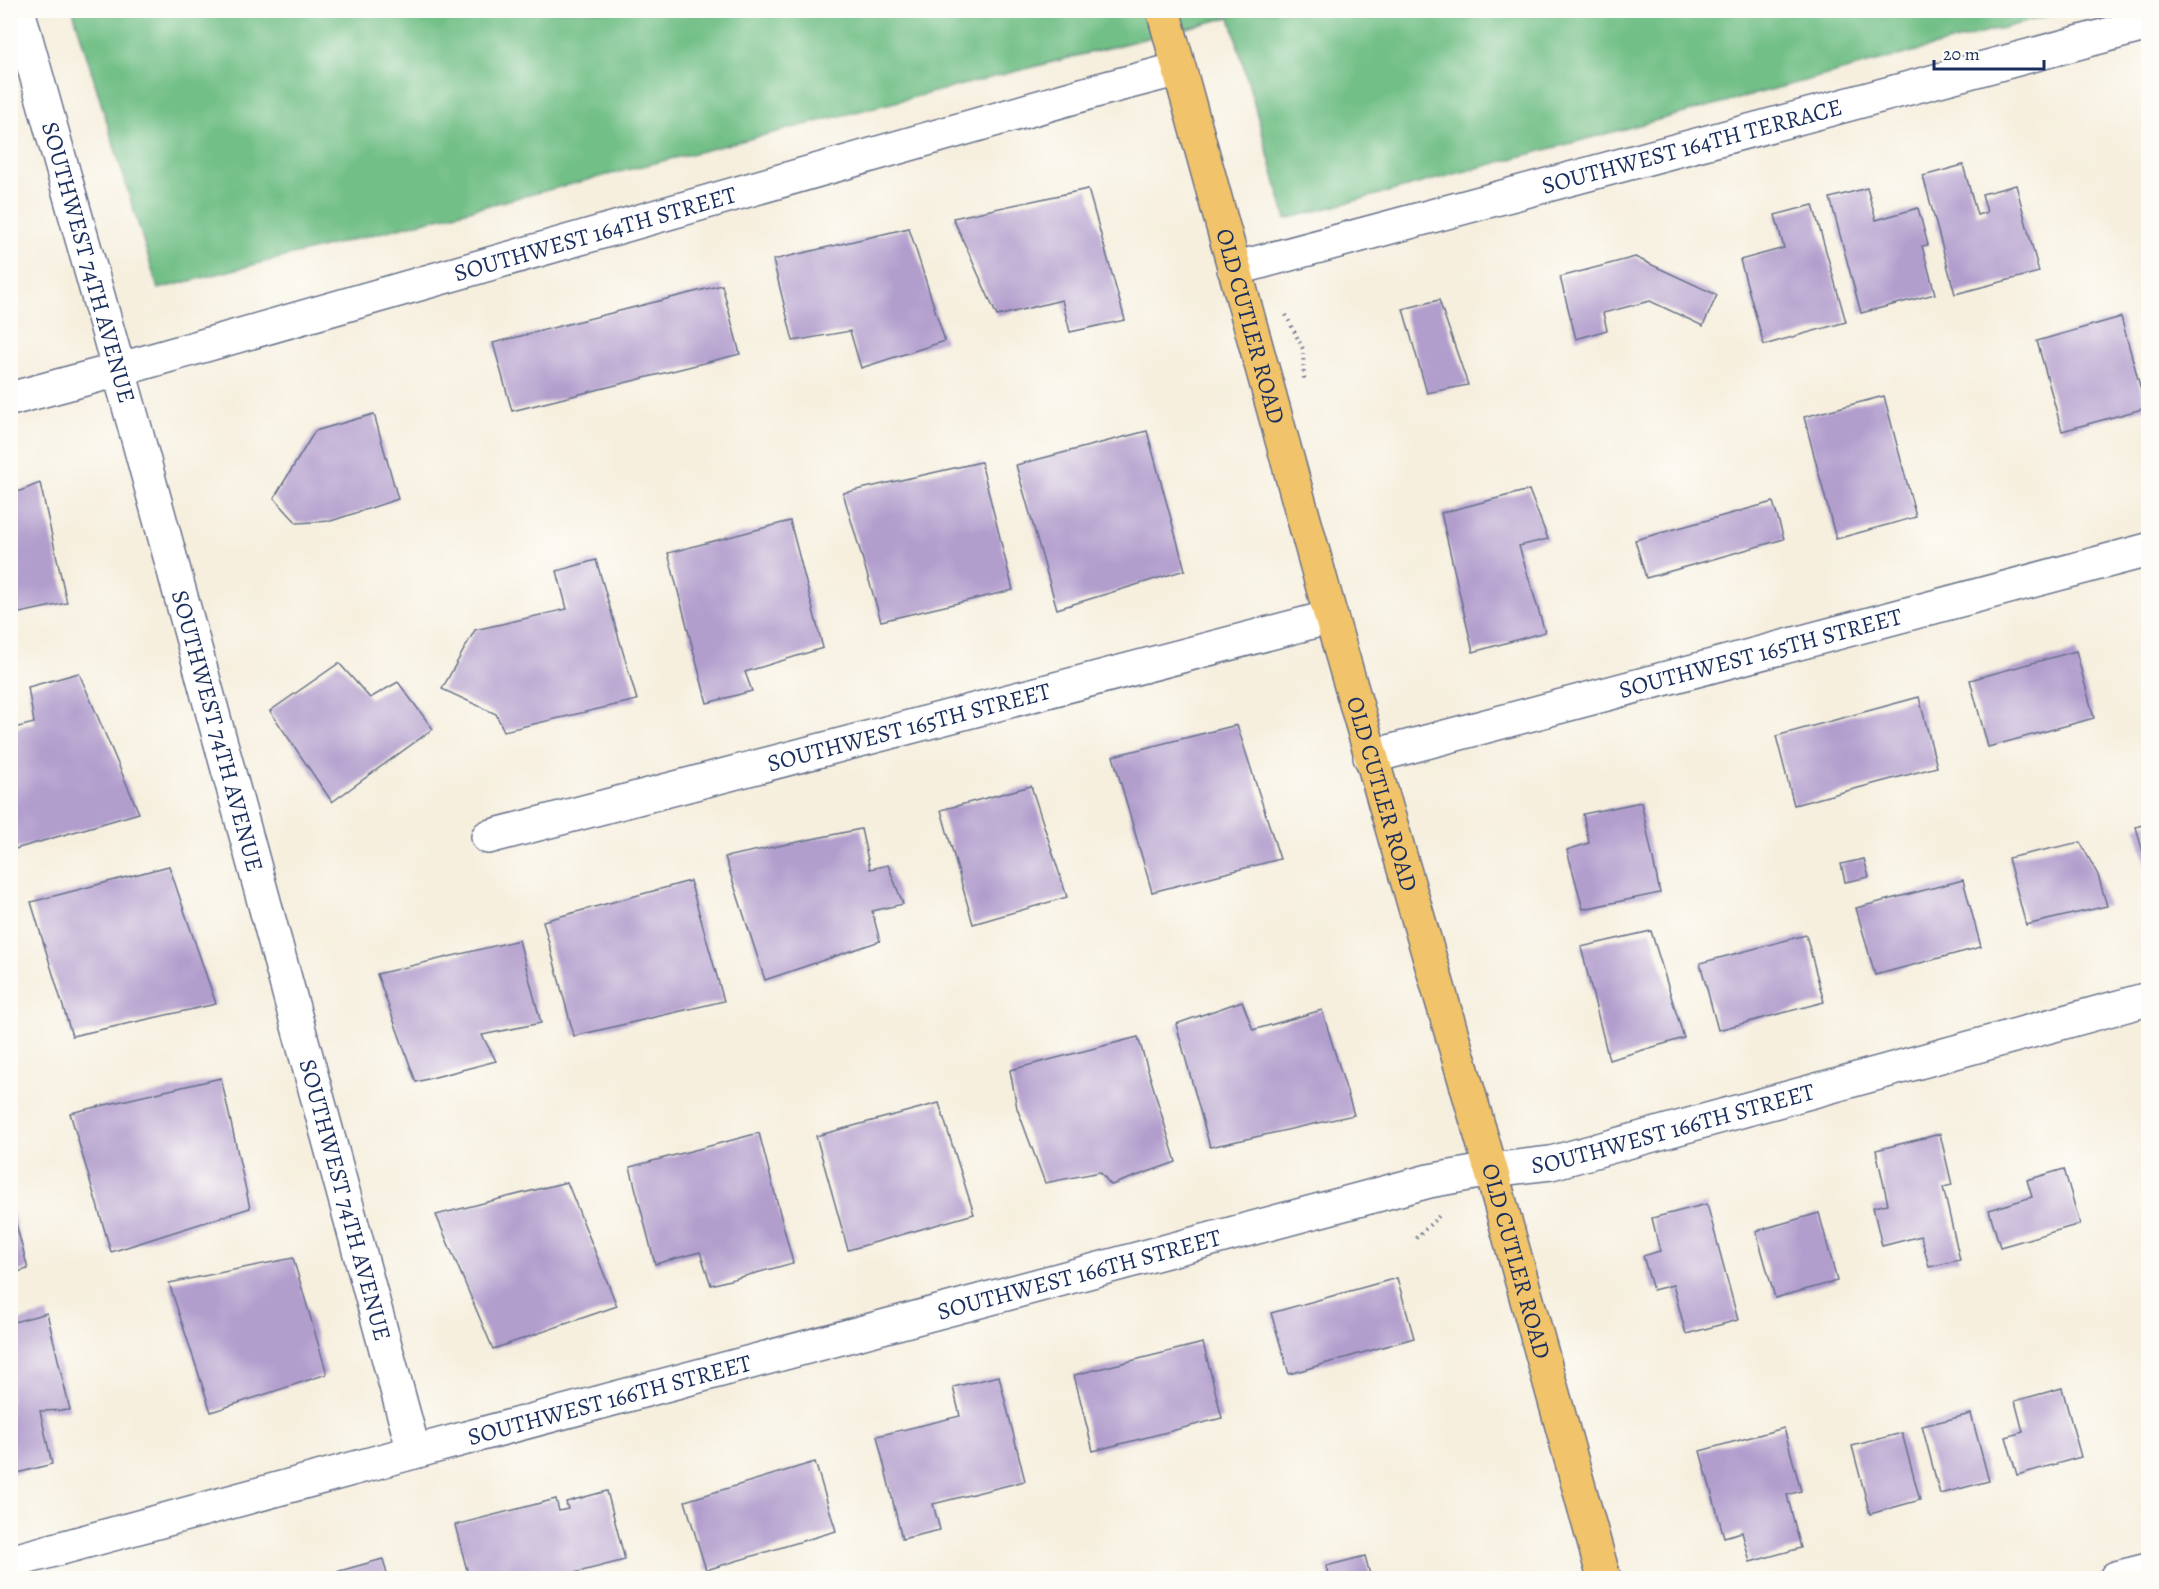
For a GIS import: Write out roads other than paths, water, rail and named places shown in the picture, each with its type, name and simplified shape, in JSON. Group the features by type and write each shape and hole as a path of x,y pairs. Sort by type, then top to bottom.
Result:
{"main road":[{"name":"OLD CUTLER ROAD","path":"1163,10 1370,757 1491,1170 1604,1578"}],"street":[{"name":"SOUTHWEST 74TH AVENUE","path":"18,10 414,1452"},
{"name":"SOUTHWEST 164TH TERRACE","path":"1234,269 2148,24"},
{"name":"SOUTHWEST 164TH STREET","path":"10,399 1179,69"},
{"name":"SOUTHWEST 165TH STREET","path":"1370,757 2148,550"},
{"name":"SOUTHWEST 165TH STREET","path":"488,837 1331,617"},
{"name":"SOUTHWEST 166TH STREET","path":"10,1562 1429,1181 1491,1170 1551,1163 2148,999"},
{"path":"2116,1578 2148,1570"}]}
